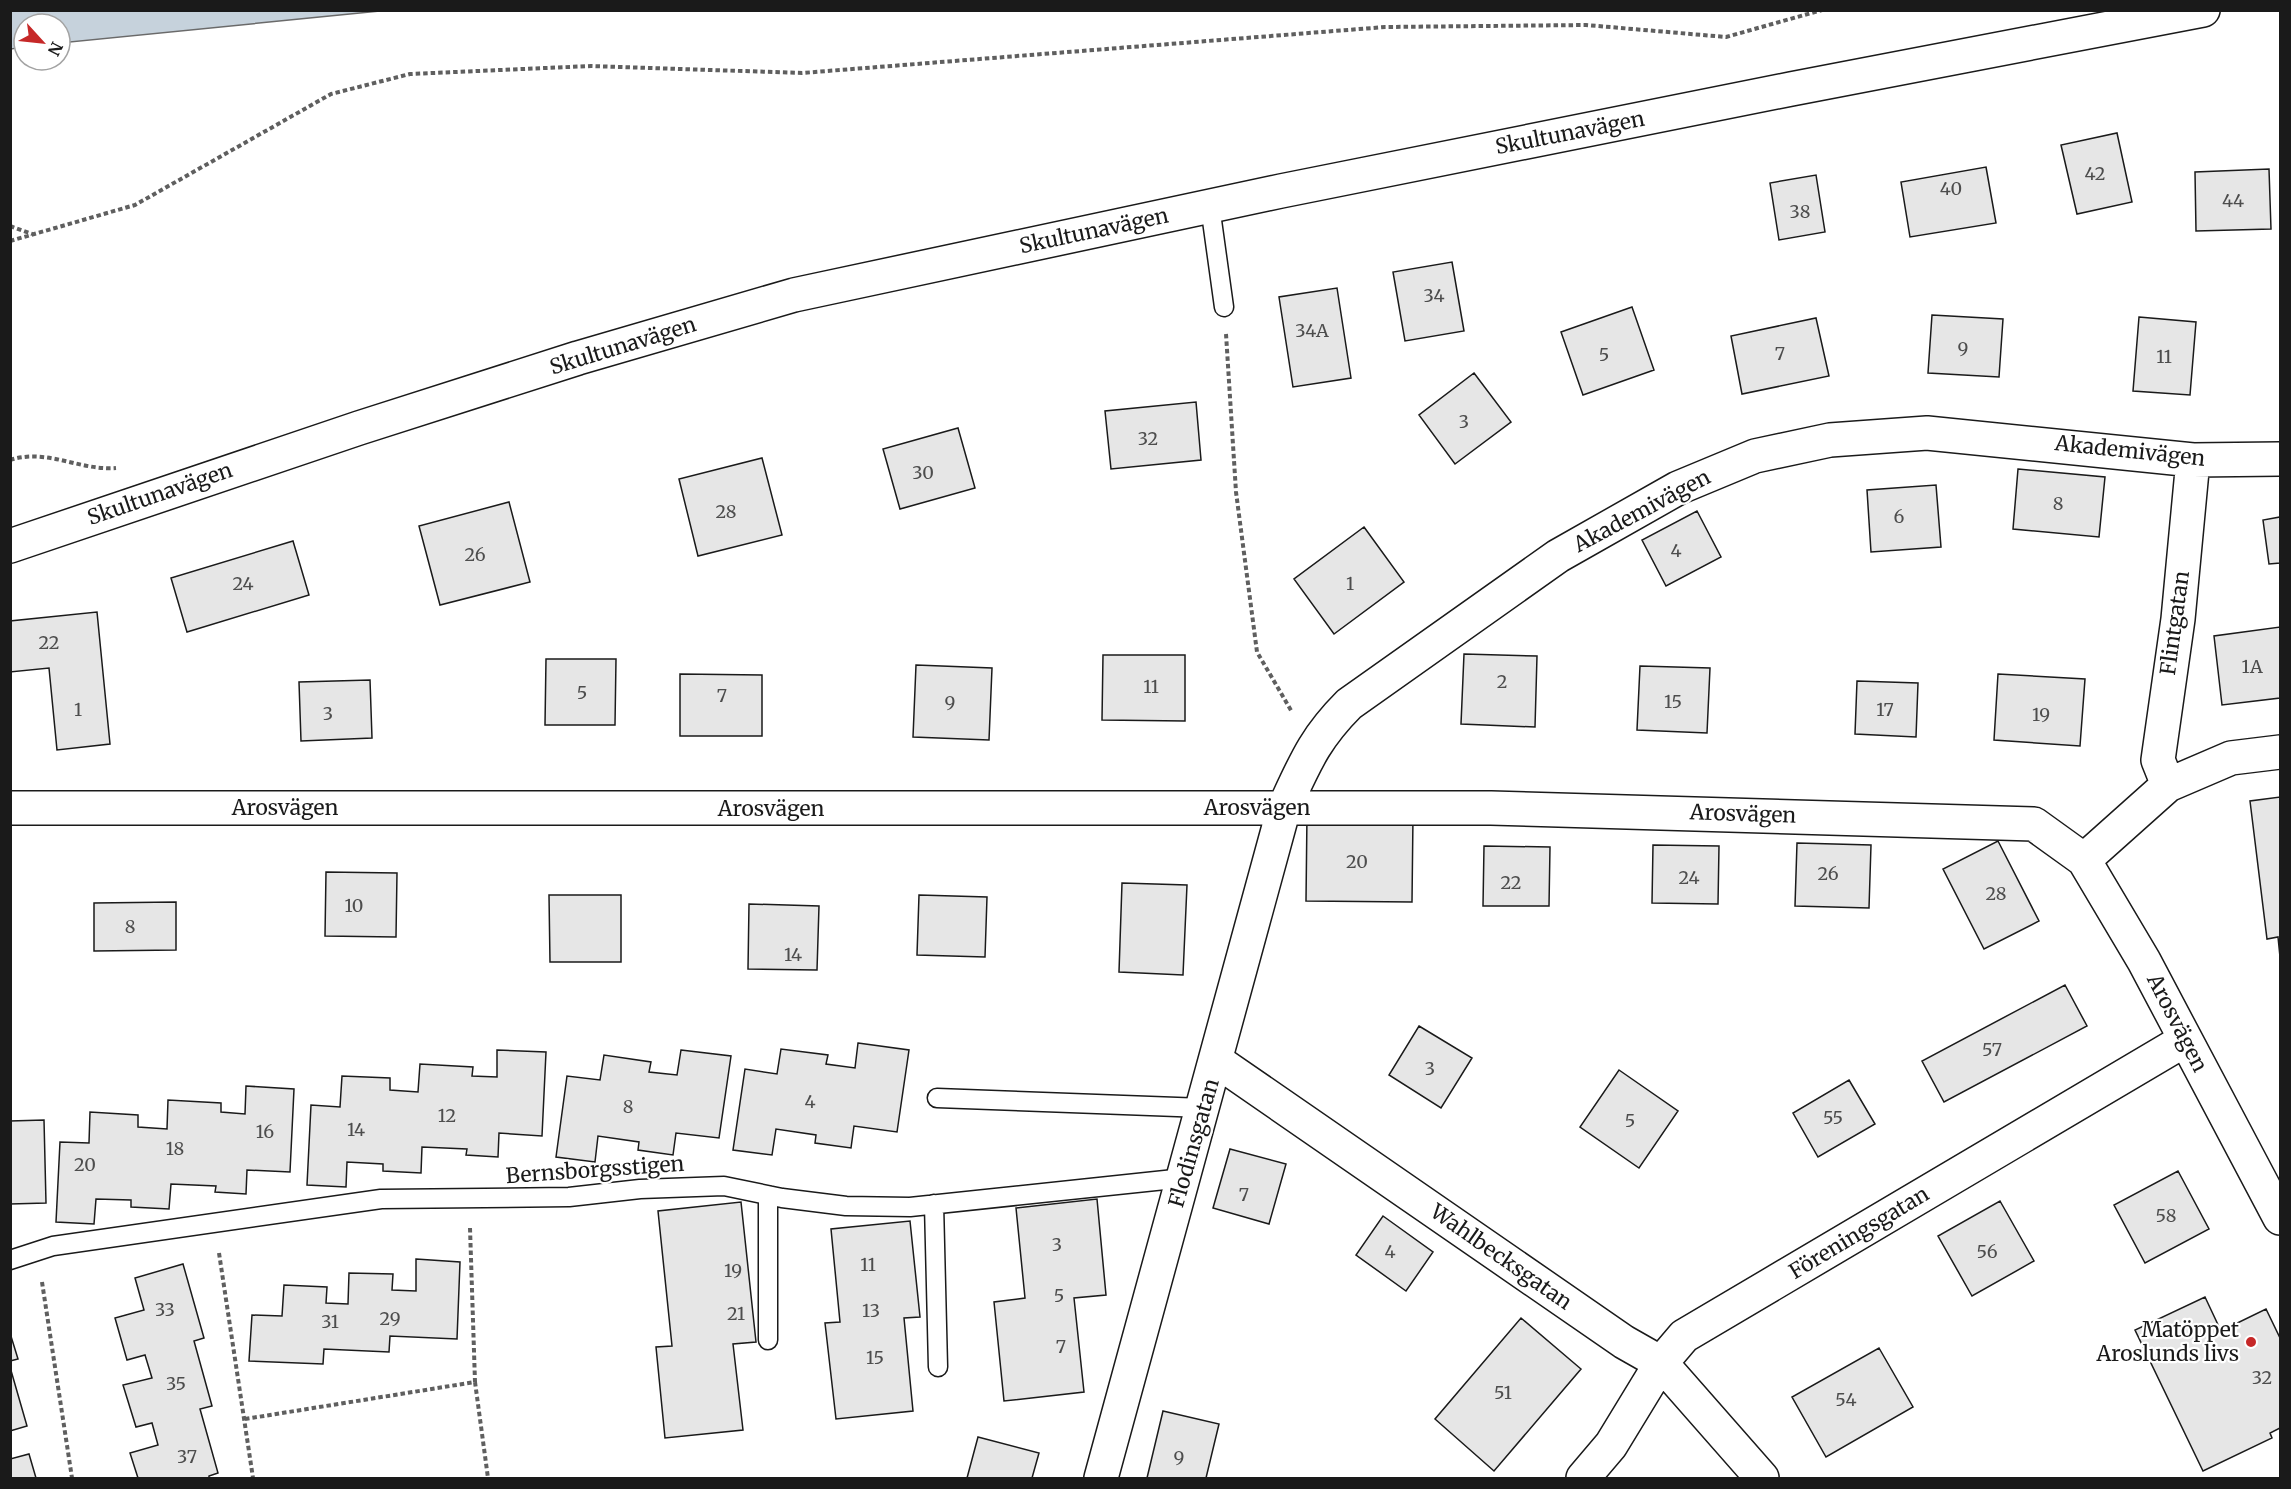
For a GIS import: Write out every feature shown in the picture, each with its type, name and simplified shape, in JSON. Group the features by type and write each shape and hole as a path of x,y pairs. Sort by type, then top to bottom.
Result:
{"street":[{"name":"Skultunavägen","path":"10,546 359,428 578,358 794,295 1210,206 1791,89 2203,10"},
{"name":"Akademivägen","path":"1284,808 1309,754 1325,729 1349,704 1558,556 1678,488 1755,456 1830,440 1927,433 2193,460 2280,459"},
{"name":"Flintgatan","path":"2168,784 2158,760 2178,619 2193,460"},
{"path":"2084,860 2168,784 2231,758 2280,752"},
{"name":"Arosvägen","path":"10,808 1491,808 2034,824 2084,860 2144,960 2280,1218"},
{"name":"Flodinsgatan","path":"1101,1479 1161,1254 1217,1061 1284,808"},
{"name":"Föreningsgatan","path":"1583,1479 1611,1445 1661,1363 1684,1336 2185,1040"},
{"name":"Wahlbecksgatan","path":"1217,1061 1624,1342 1661,1363 1762,1479"}],"lane":[{"path":"1210,206 1224,307"},
{"path":"937,1098 1204,1108"},
{"name":"Bernsborgsstigen","path":"10,1260 53,1246 381,1199 469,1200 569,1197 640,1189 724,1185 768,1195 846,1206 934,1204 1184,1178"},
{"path":"768,1195 768,1340"},
{"path":"934,1204 938,1367"}],"path":[{"path":"10,241 135,205 331,94 410,74 591,66 802,73 1385,27 1586,25 1726,37 1822,10"},
{"path":"10,226 32,234"},
{"path":"1224,307 1236,492 1257,652 1293,715"},
{"path":"10,460 23,456 42,456 65,459 102,469"},
{"path":"469,1200 475,1382 489,1479"},
{"path":"215,1223 253,1479"},
{"path":"38,1251 72,1479"},
{"path":"245,1419 475,1382"}],"shaded area":[{"path":"11,10 380,11 72,42 72,12 12,12 11,49"}],"building":[{"path":"2117,133 2132,202 2077,214 2061,145"},
{"path":"1986,167 1996,223 1910,237 1901,182"},
{"path":"2269,169 2271,229 2196,231 2195,172"},
{"path":"1816,175 1825,232 1779,240 1770,183"},
{"path":"1452,262 1464,331 1405,341 1393,272"},
{"path":"1337,288 1351,378 1293,387 1279,297"},
{"path":"1632,307 1654,370 1583,395 1561,332"},
{"path":"1932,315 2003,319 1999,377 1928,373"},
{"path":"2139,317 2196,322 2190,395 2133,391"},
{"path":"1816,318 1829,376 1742,394 1731,336"},
{"path":"1474,373 1511,422 1455,464 1419,415"},
{"path":"1196,402 1201,460 1111,469 1105,411"},
{"path":"958,428 975,488 900,509 883,449"},
{"path":"762,458 782,535 698,556 679,479"},
{"path":"2018,469 2105,477 2099,537 2013,529"},
{"path":"1936,485 1941,547 1871,552 1867,490"},
{"path":"509,502 530,582 440,605 419,526"},
{"path":"1697,511 1721,557 1666,586 1642,540"},
{"path":"2280,517 2280,563 2269,564 2263,520"},
{"path":"1364,527 1404,582 1334,634 1294,579"},
{"path":"293,541 309,595 187,632 171,578"},
{"path":"97,612 110,744 57,750 49,668 10,672 10,621"},
{"path":"2280,627 2280,698 2222,705 2214,636"},
{"path":"1464,654 1537,656 1535,727 1461,724"},
{"path":"1103,655 1185,655 1185,721 1102,720"},
{"path":"546,659 616,659 615,725 545,725"},
{"path":"916,665 992,668 989,740 913,737"},
{"path":"1640,666 1710,668 1707,733 1637,730"},
{"path":"680,674 762,675 762,736 680,736"},
{"path":"1998,674 2085,679 2080,746 1994,740"},
{"path":"370,680 372,738 301,741 299,682"},
{"path":"1857,681 1918,683 1916,737 1855,734"},
{"path":"2280,797 2280,957 2278,937 2267,939 2250,801"},
{"path":"1307,814 1413,816 1412,902 1306,901"},
{"path":"1998,841 2039,921 1984,949 1943,869"},
{"path":"1797,843 1871,845 1869,908 1795,906"},
{"path":"1653,845 1719,846 1718,904 1652,903"},
{"path":"1484,846 1550,847 1549,906 1483,906"},
{"path":"326,872 397,873 396,937 325,936"},
{"path":"1122,883 1187,885 1183,975 1119,972"},
{"path":"549,895 621,895 621,962 550,962"},
{"path":"919,895 987,897 985,957 917,955"},
{"path":"176,902 176,950 94,951 94,903"},
{"path":"749,904 819,906 817,970 748,969"},
{"path":"2065,985 2087,1026 1944,1102 1922,1061"},
{"path":"1419,1026 1472,1058 1441,1108 1389,1075"},
{"path":"858,1043 909,1050 897,1132 854,1126 851,1148 815,1143 816,1135 776,1129 772,1155 733,1150 745,1069 777,1074 781,1049 828,1055 826,1064 855,1068"},
{"path":"497,1050 546,1052 542,1136 499,1133 498,1157 466,1155 467,1149 422,1147 421,1173 383,1171 383,1164 347,1162 346,1187 307,1185 311,1105 340,1107 342,1076 390,1078 390,1090 418,1092 420,1064 473,1067 472,1076 497,1077"},
{"path":"681,1050 731,1056 719,1138 676,1133 673,1155 638,1150 639,1142 598,1136 595,1162 556,1157 567,1076 600,1080 604,1055 651,1062 649,1072 677,1075"},
{"path":"1619,1070 1678,1111 1639,1168 1580,1127"},
{"path":"1849,1080 1875,1124 1818,1157 1793,1113"},
{"path":"246,1086 294,1089 290,1172 247,1170 246,1194 215,1192 216,1186 171,1184 169,1209 131,1207 131,1200 96,1199 94,1224 56,1222 60,1142 89,1143 90,1112 138,1115 138,1127 167,1129 168,1100 221,1103 221,1112 245,1114"},
{"path":"44,1120 46,1203 10,1204 10,1121"},
{"path":"1230,1149 1286,1164 1269,1224 1213,1208"},
{"path":"2178,1171 2209,1229 2145,1263 2114,1205"},
{"path":"1097,1199 1106,1295 1074,1298 1084,1392 1004,1401 994,1302 1025,1298 1016,1208"},
{"path":"2000,1201 2034,1261 1972,1296 1938,1236"},
{"path":"741,1202 756,1342 733,1344 743,1430 665,1438 656,1347 672,1346 658,1211"},
{"path":"1383,1216 1433,1252 1406,1291 1356,1255"},
{"path":"910,1221 920,1317 904,1318 913,1411 836,1419 825,1323 840,1322 831,1229"},
{"path":"416,1259 460,1262 457,1339 390,1336 389,1352 324,1349 323,1364 249,1361 252,1315 282,1316 284,1285 327,1287 326,1303 348,1304 349,1273 393,1274 392,1290 416,1291"},
{"path":"183,1264 204,1338 194,1341 212,1406 200,1409 218,1473 209,1478 138,1478 130,1453 158,1445 152,1423 136,1427 123,1385 152,1378 145,1355 127,1360 115,1318 144,1310 135,1278"},
{"path":"2205,1297 2221,1331 2266,1309 2280,1338 2280,1428 2270,1433 2272,1438 2203,1471 2135,1330"},
{"path":"1521,1318 1581,1369 1494,1471 1435,1419"},
{"path":"10,1333 18,1359 10,1361"},
{"path":"1879,1348 1913,1407 1826,1457 1792,1397"},
{"path":"10,1367 27,1426 10,1431"},
{"path":"1163,1411 1219,1424 1206,1478 1147,1478"},
{"path":"978,1437 1039,1453 1032,1478 967,1478"},
{"path":"29,1454 36,1478 10,1478 10,1459"}],"place":[{"name":"Matöppet Aroslunds livs","path":"2251,1342"}]}
